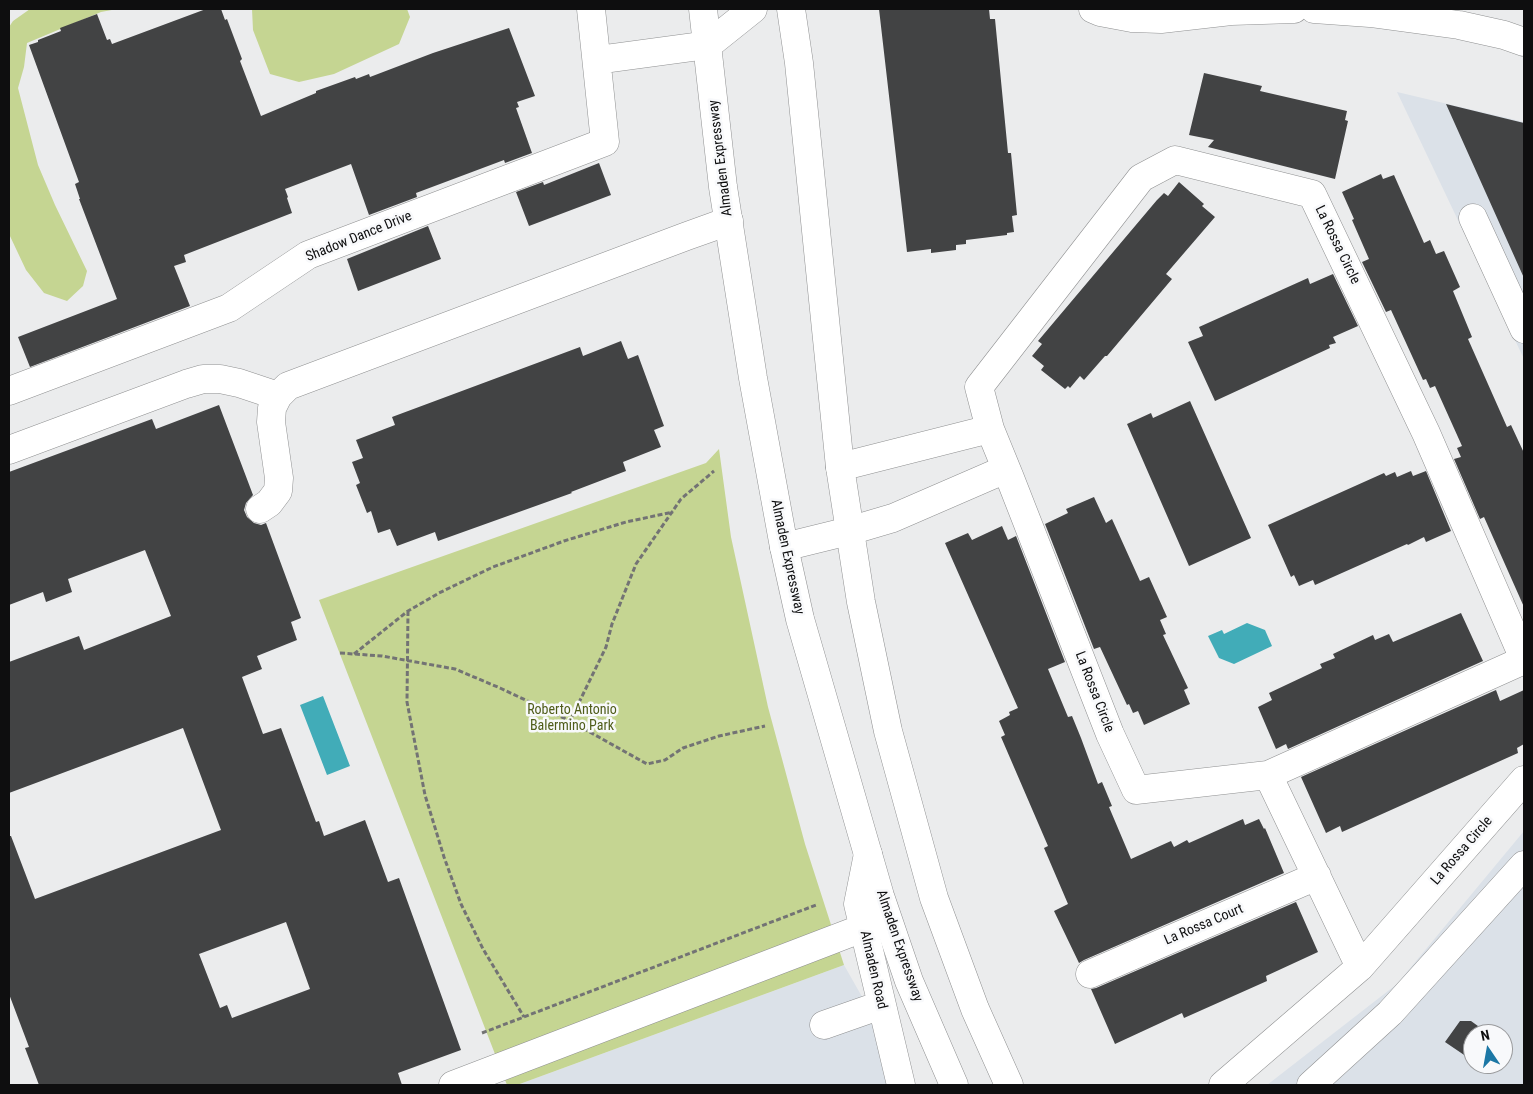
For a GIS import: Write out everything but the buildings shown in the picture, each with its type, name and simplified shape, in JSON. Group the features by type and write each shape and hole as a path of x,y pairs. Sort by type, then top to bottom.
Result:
{"street":[{"path":"591,9 597,60 708,45 753,9"},
{"name":"Almaden Expressway","path":"703,9 723,187 753,378 784,546 800,619 880,896 909,981 954,1085"},
{"path":"792,9 840,467 861,602 888,731 934,898 975,1010 1009,1085"},
{"path":"1093,9 1132,18 1161,19 1231,11 1294,9"},
{"path":"1314,9 1370,13 1459,25 1504,35 1524,42"},
{"name":"Shadow Dance Drive","path":"9,391 229,308 308,255 605,142 597,60"},
{"name":"La Rossa Circle","path":"1175,160 1312,194 1426,433 1524,660 1268,775 1136,790 1110,734 990,429 979,387 1140,178 1175,160"},
{"path":"1473,218 1524,330"},
{"path":"260,509 269,503 278,491 279,478 271,422 272,408 278,396 288,386 729,221"},
{"path":"9,450 203,379 220,379 239,383 278,396"},
{"path":"840,467 990,429"},
{"path":"784,546 850,531 893,518 1006,469"},
{"path":"1268,775 1360,967"},
{"name":"La Rossa Circle","path":"1223,1085 1360,967 1524,780"},
{"name":"Almaden Road","path":"868,854 858,904 901,1085"},
{"path":"1311,1085 1390,1013 1524,865"},
{"name":"La Rossa Court","path":"1090,974 1317,876"},
{"path":"453,1085 863,928"},
{"path":"824,1025 881,1005"}],"path":[{"path":"570,721 606,647 612,624 636,564 681,499 714,471"},
{"path":"353,654 408,611 439,593 493,567 564,541 626,522 672,512"},
{"path":"408,611 407,702 425,795 444,857 462,904 484,949 524,1017"},
{"path":"340,653 382,656 455,670 500,688 570,721 647,764 665,760 683,748 719,736 765,726"},
{"path":"482,1033 816,905"}],"shaded area":[{"path":"1397,92 1524,122 1524,359"},
{"path":"1524,831 1524,1085 1267,1085 1397,984"},
{"path":"844,965 912,1085 517,1085"}],"green space":[{"path":"30,9 117,9 101,12 27,43 24,67 18,88 38,165 87,271 83,286 67,301 44,293 26,270 9,234 9,27 13,21"},
{"path":"252,9 407,9 410,17 399,44 334,74 299,82 270,74 253,30"},
{"name":"Roberto Antonio Balermino Park","path":"719,449 731,537 768,707 805,844 844,965 517,1085 507,1085 319,600 706,463"}],"water":[{"path":"1247,623 1265,630 1272,646 1234,664 1219,658 1208,636 1222,630 1224,634"},
{"path":"323,696 350,766 327,775 300,705"}]}
